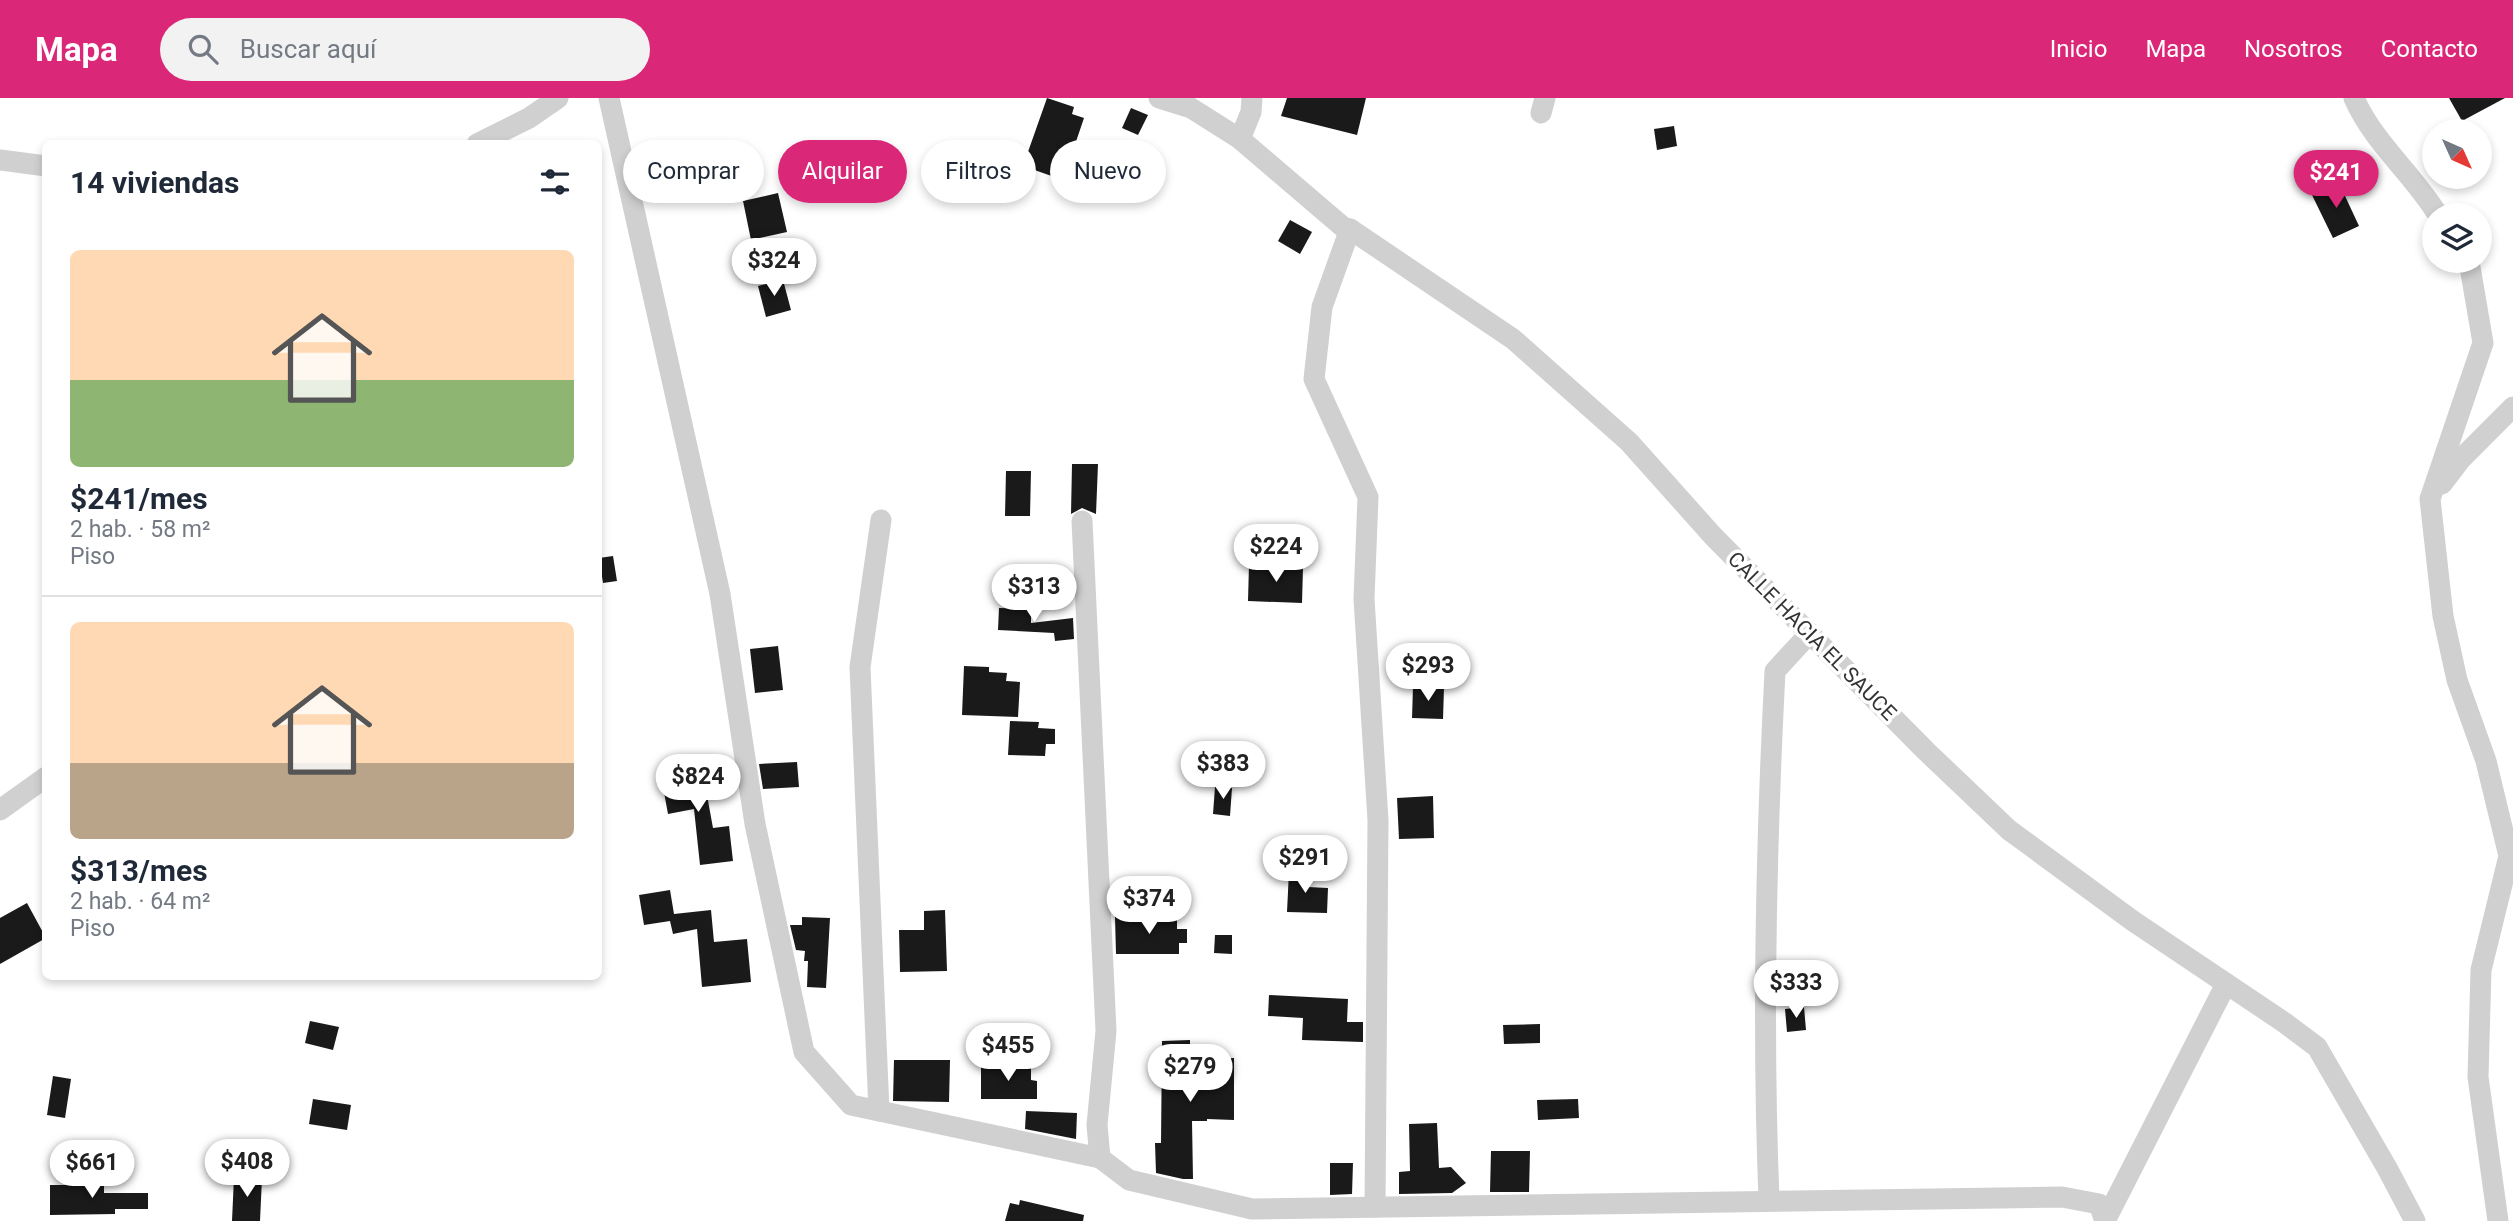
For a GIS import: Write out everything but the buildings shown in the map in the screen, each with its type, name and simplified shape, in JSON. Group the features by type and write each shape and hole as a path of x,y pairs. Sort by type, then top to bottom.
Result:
{"street":[{"path":"485,140 529,118 558,98"},
{"path":"609,98 720,594 755,824 804,1052 851,1105 1100,1158 1129,1180 1286,1215 1375,1207 2062,1197 2099,1204 2105,1220"},
{"name":"CALLE HACIA EL SAUCE","path":"1159,98 1191,108 1240,139 1343,227 1350,229 1513,339 1629,442 1713,536 1926,751 2009,830 2133,921 2317,1047 2415,1221"},
{"path":"1240,139 1251,112 1252,98"},
{"path":"2354,98 2364,120 2431,203"},
{"path":"0,160 42,165"},
{"path":"1350,229 1322,307 1314,379 1368,497 1364,599 1378,820 1375,1207"},
{"path":"2471,273 2483,343 2430,499 2443,616 2457,680 2486,761 2509,856 2481,970 2478,1077 2502,1207"},
{"path":"2430,499 2461,459 2513,407"},
{"path":"879,1111 860,667 881,520"},
{"path":"1082,521 1105,1031 1097,1125 1100,1158"},
{"path":"1769,1200 1765,1104 1768,832 1775,671 1810,633"},
{"path":"0,810 42,780"},
{"path":"2105,1220 2226,984"}]}
